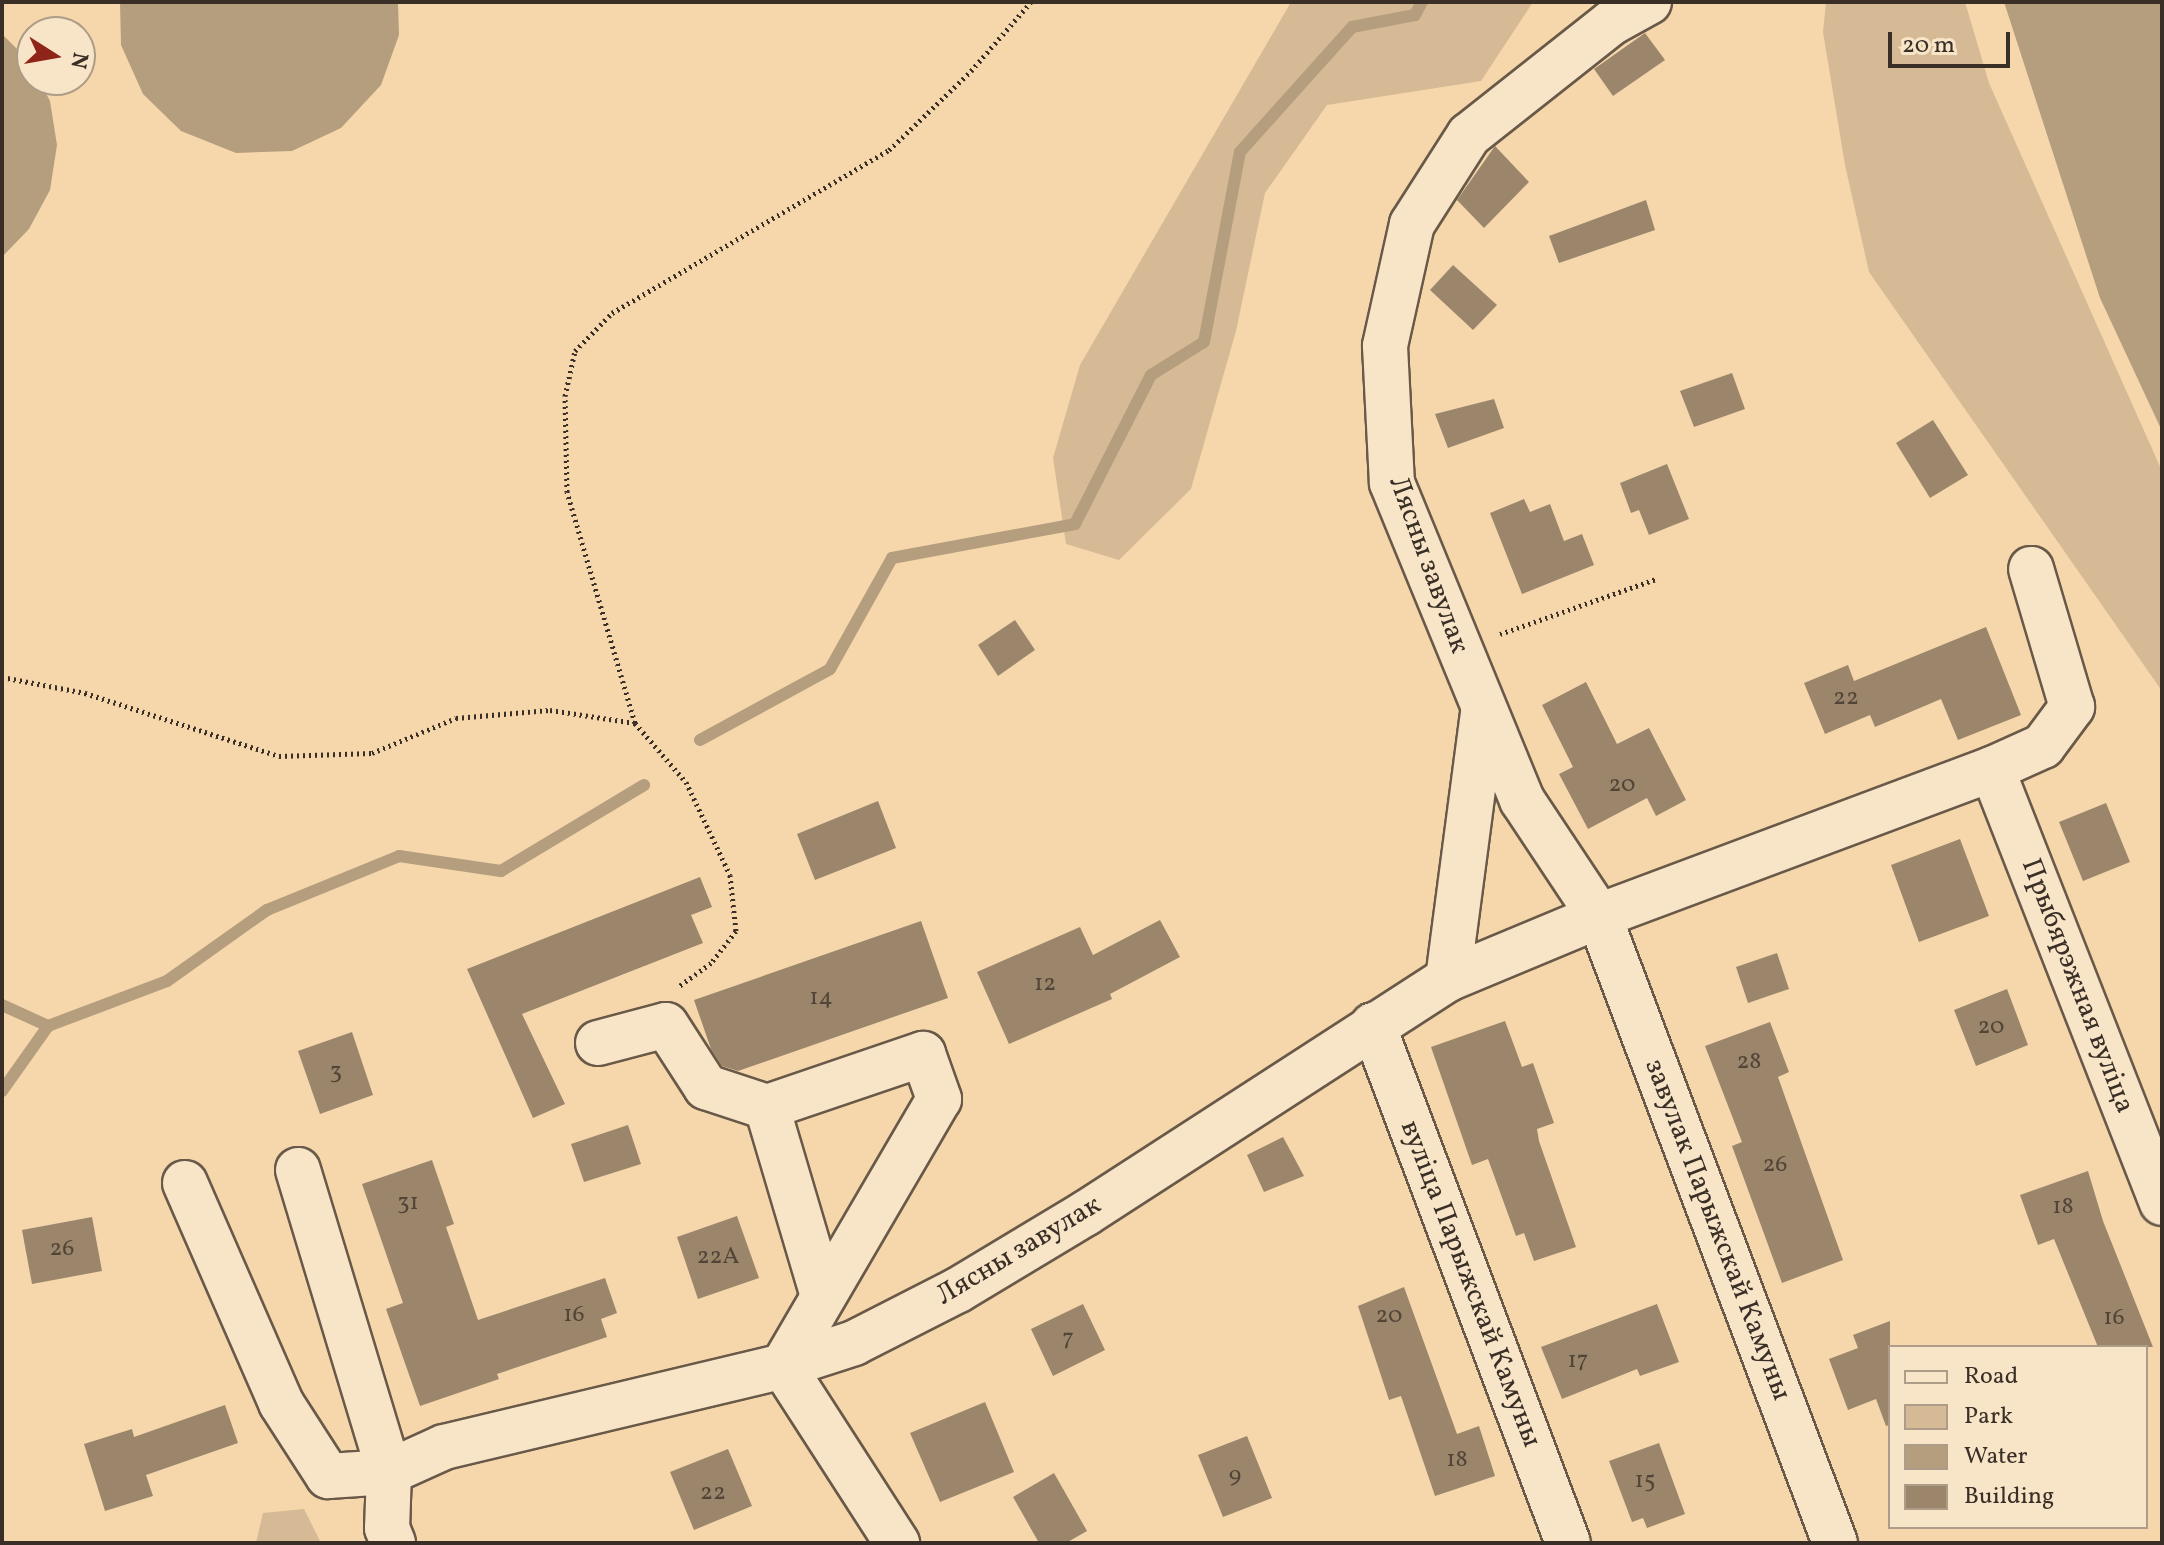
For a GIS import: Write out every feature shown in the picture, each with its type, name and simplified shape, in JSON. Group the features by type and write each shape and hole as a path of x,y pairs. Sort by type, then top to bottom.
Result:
{"street":[{"name":"Лясны завулак","path":"1599,916 1522,800 1457,648 1392,483 1385,346 1412,224 1469,135 1611,23 1649,2"},
{"name":"Лясны завулак","path":"389,1472 444,1447 783,1366 854,1343 958,1290 1086,1213 1448,979 1599,916 1992,769 2043,746 2072,707 2031,569"},
{"path":"1448,979 1483,709"},
{"name":"Прыбярэжная вуліца","path":"1992,769 2162,1203"},
{"name":"завулак Парыжскай Камуны","path":"1599,916 1835,1543"},
{"path":"598,1043 666,1025 706,1087 767,1107 923,1054 939,1099 783,1366 897,1543"},
{"name":"вуліца Парыжскай Камуны","path":"1373,1025 1568,1543"},
{"path":"767,1107 823,1296"},
{"path":"298,1170 389,1472 387,1528 393,1543"},
{"path":"185,1183 281,1403 328,1476 389,1472"}],"path":[{"path":"666,1025 671,993 711,963 736,931 730,875 686,782 635,723 567,492 565,396 575,351 612,313 889,150 971,71 1031,2"},
{"path":"1457,648 1656,579"},
{"path":"2,677 85,693 279,756 372,753 456,718 550,710 635,723"}],"green space":[{"path":"1291,2 1533,2 1481,81 1327,105 1265,193 1236,331 1191,489 1119,560 1066,544 1053,458 1080,365"},
{"path":"1826,2 1965,2 1989,83 2162,471 2162,691 1869,272 1845,165 1823,32"},
{"path":"304,1509 321,1543 256,1543 263,1513"}],"water":[{"path":"120,2 398,2 399,35 381,85 341,128 292,151 236,153 181,131 143,94 121,45"},
{"path":"2004,2 2162,2 2162,431 2100,298"},
{"path":"2,34 16,48 16,96 47,96 57,145 50,190 29,229 2,257"}],"building":[{"path":"1645,33 1665,60 1613,96 1594,69"},
{"path":"1495,146 1529,182 1484,228 1457,200"},
{"path":"1646,200 1655,230 1559,263 1549,236"},
{"path":"1453,265 1497,305 1473,330 1430,290"},
{"path":"1732,373 1745,409 1694,427 1680,391"},
{"path":"1494,399 1504,428 1448,448 1435,414"},
{"path":"1933,420 1968,475 1930,498 1896,443"},
{"path":"1667,464 1689,519 1649,535 1639,510 1631,513 1620,483"},
{"path":"1524,499 1530,512 1550,504 1564,541 1582,534 1594,565 1522,594 1490,513"},
{"path":"1015,620 1035,650 998,676 978,645"},
{"path":"1986,627 2021,715 1958,740 1941,699 1875,727 1870,715 1825,734 1804,683 1848,665 1854,681"},
{"path":"1586,682 1617,744 1649,728 1686,800 1656,816 1647,798 1588,829 1559,774 1573,767 1542,705"},
{"path":"878,801 896,848 815,880 797,834"},
{"path":"2106,803 2130,862 2083,881 2059,822"},
{"path":"1960,839 1989,916 1919,942 1891,865"},
{"path":"700,877 712,907 691,915 703,943 522,1014 565,1104 533,1118 467,969"},
{"path":"1160,920 1180,957 1110,994 1112,999 1009,1044 977,972 1080,927 1093,955"},
{"path":"921,921 948,998 738,1071 722,1066 711,1049 694,1000"},
{"path":"1777,953 1789,989 1748,1003 1736,967"},
{"path":"2007,989 2028,1045 1976,1066 1954,1010"},
{"path":"1505,1021 1522,1067 1533,1063 1554,1123 1537,1129 1539,1141 1576,1247 1534,1261 1524,1233 1516,1236 1488,1159 1472,1165 1431,1047"},
{"path":"1770,1022 1789,1072 1778,1077 1843,1260 1782,1283 1732,1146 1742,1142 1705,1046"},
{"path":"352,1032 373,1095 320,1114 298,1051"},
{"path":"628,1125 641,1164 584,1182 571,1144"},
{"path":"1283,1137 1304,1176 1264,1192 1247,1155"},
{"path":"432,1160 454,1224 446,1227 478,1320 605,1278 617,1313 601,1319 607,1337 497,1374 499,1379 420,1406 386,1309 403,1303 362,1184"},
{"path":"2088,1171 2103,1221 2153,1347 2097,1345 2054,1239 2038,1245 2020,1195"},
{"path":"737,1216 759,1278 698,1299 677,1237"},
{"path":"92,1217 102,1271 32,1284 22,1230"},
{"path":"1404,1287 1457,1434 1479,1426 1495,1476 1435,1496 1401,1396 1389,1400 1358,1306"},
{"path":"1083,1304 1105,1350 1053,1376 1031,1329"},
{"path":"1657,1304 1679,1362 1640,1376 1637,1369 1562,1399 1541,1347"},
{"path":"1890,1321 1888,1426 1876,1399 1848,1410 1829,1359 1858,1348 1853,1335"},
{"path":"985,1402 1014,1472 940,1502 910,1433"},
{"path":"225,1405 238,1443 146,1475 153,1496 105,1511 84,1444 132,1429 134,1437"},
{"path":"1247,1436 1272,1498 1223,1517 1198,1455"},
{"path":"1659,1443 1685,1514 1647,1528 1643,1518 1632,1522 1609,1461"},
{"path":"728,1449 752,1506 694,1530 670,1472"},
{"path":"1054,1473 1087,1531 1066,1543 1039,1543 1013,1497"}],"waterway":[{"path":"700,740 830,669 892,558 1075,524 1151,375 1204,342 1240,152 1352,27 1415,15 1422,2"},
{"path":"2,1091 48,1026 167,981 267,910 399,856 501,871 644,785"},
{"path":"2,1005 48,1026"}]}
